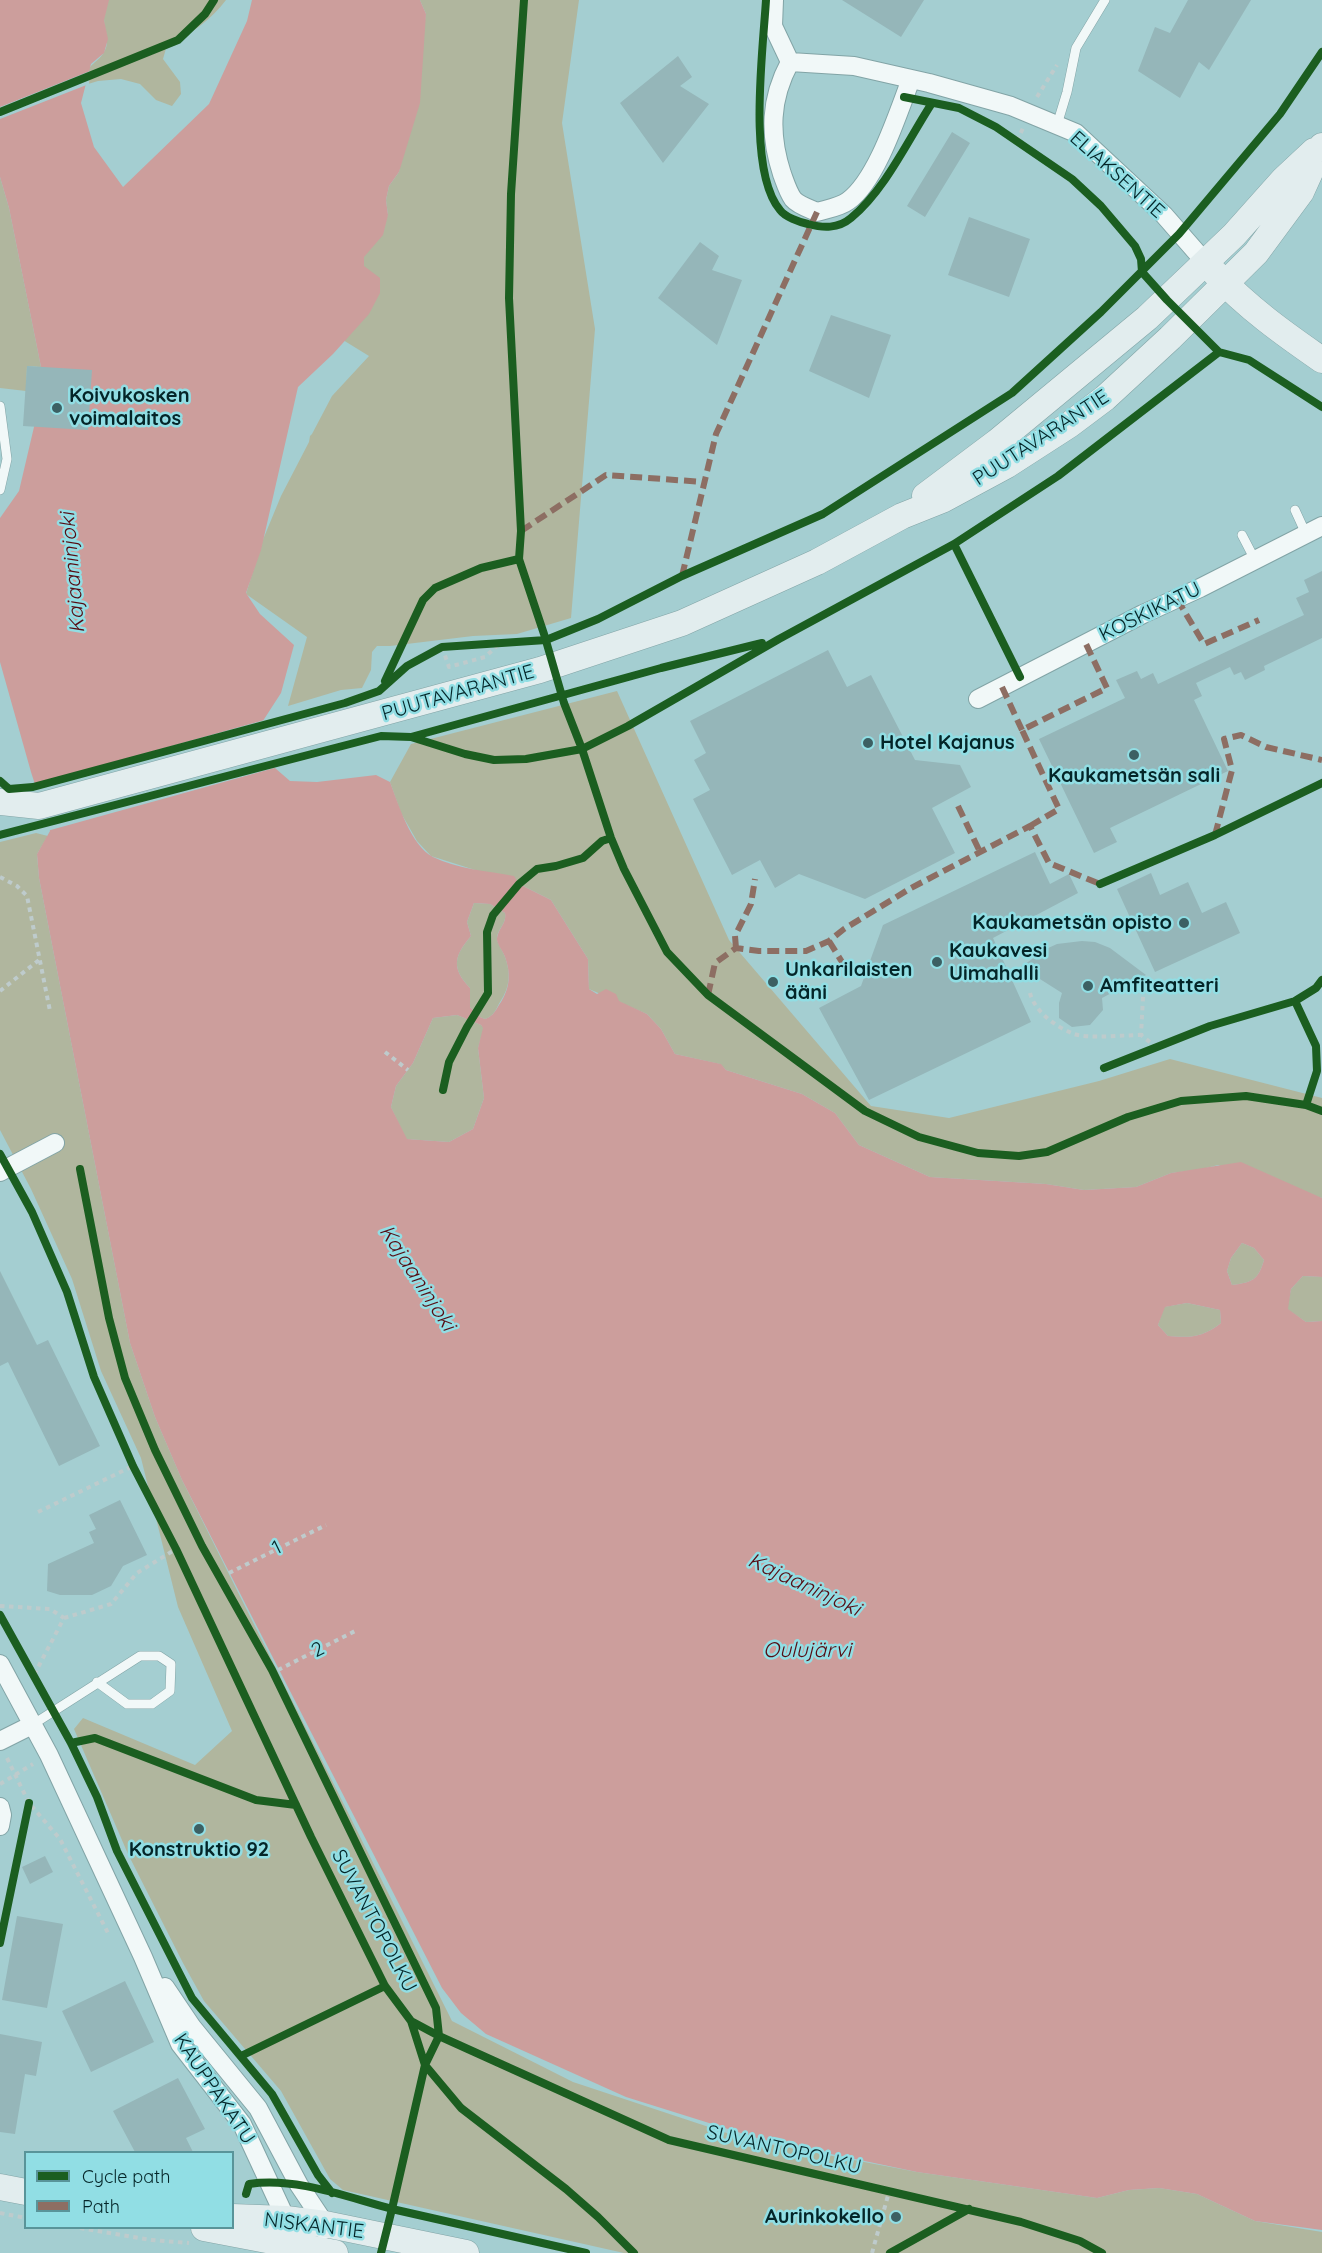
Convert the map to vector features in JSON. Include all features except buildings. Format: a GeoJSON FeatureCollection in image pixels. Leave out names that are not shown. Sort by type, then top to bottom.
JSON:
{"type":"FeatureCollection","features":[{"type":"Feature","properties":{"kind":"main road","name":"PUUTAVARANTIE"},"geometry":{"type":"LineString","coordinates":[[902,516],[934,488],[997,442],[1147,318],[1234,235],[1284,179],[1322,145]]}},
{"type":"Feature","properties":{"kind":"main road","name":"PUUTAVARANTIE"},"geometry":{"type":"LineString","coordinates":[[35,806],[540,670],[682,622],[817,562],[902,516],[942,500],[1007,465],[1105,398],[1256,254],[1301,192],[1322,145]]}},
{"type":"Feature","properties":{"kind":"main road"},"geometry":{"type":"LineString","coordinates":[[1205,262],[1265,321],[1322,360]]}},
{"type":"Feature","properties":{"kind":"main road"},"geometry":{"type":"LineString","coordinates":[[0,802],[35,806]]}},
{"type":"Feature","properties":{"kind":"main road"},"geometry":{"type":"LineString","coordinates":[[0,822],[35,806]]}},
{"type":"Feature","properties":{"kind":"main road"},"geometry":{"type":"LineString","coordinates":[[0,2187],[24,2192]]}},
{"type":"Feature","properties":{"kind":"main road","name":"NISKANTIE"},"geometry":{"type":"LineString","coordinates":[[234,2217],[286,2219],[325,2224],[466,2253]]}},
{"type":"Feature","properties":{"kind":"main road","name":"NISKANTIE"},"geometry":{"type":"LineString","coordinates":[[201,2235],[326,2252]]}},
{"type":"Feature","properties":{"kind":"street"},"geometry":{"type":"LineString","coordinates":[[774,0],[773,26],[790,62],[782,76],[772,115],[774,149],[785,183],[794,200],[818,212],[846,203],[862,188],[890,131],[910,79]]}},
{"type":"Feature","properties":{"kind":"street","name":"ELIAKSENTIE"},"geometry":{"type":"LineString","coordinates":[[790,62],[854,66],[910,79],[1011,106],[1076,133],[1164,215],[1205,262]]}},
{"type":"Feature","properties":{"kind":"street","name":"KOSKIKATU"},"geometry":{"type":"LineString","coordinates":[[978,699],[1314,530]]}},
{"type":"Feature","properties":{"kind":"street"},"geometry":{"type":"LineString","coordinates":[[0,1172],[55,1143]]}},
{"type":"Feature","properties":{"kind":"street","name":"KAUPPAKATU"},"geometry":{"type":"LineString","coordinates":[[0,1664],[49,1755],[143,1956],[180,2044],[242,2124],[286,2219],[326,2252]]}},
{"type":"Feature","properties":{"kind":"street"},"geometry":{"type":"LineString","coordinates":[[3,1748],[32,1725]]}},
{"type":"Feature","properties":{"kind":"street"},"geometry":{"type":"LineString","coordinates":[[0,1808],[2,1815],[0,1826]]}},
{"type":"Feature","properties":{"kind":"street","name":"KAUPPAKATU"},"geometry":{"type":"LineString","coordinates":[[143,1956],[192,2027],[258,2108],[299,2185],[325,2224]]}},
{"type":"Feature","properties":{"kind":"street"},"geometry":{"type":"LineString","coordinates":[[325,2224],[326,2252]]}},
{"type":"Feature","properties":{"kind":"lane"},"geometry":{"type":"LineString","coordinates":[[1057,125],[1067,92],[1076,48],[1106,0]]}},
{"type":"Feature","properties":{"kind":"lane"},"geometry":{"type":"LineString","coordinates":[[0,406],[7,459],[0,490]]}},
{"type":"Feature","properties":{"kind":"lane"},"geometry":{"type":"LineString","coordinates":[[1295,510],[1314,530]]}},
{"type":"Feature","properties":{"kind":"lane"},"geometry":{"type":"LineString","coordinates":[[1242,535],[1255,560]]}},
{"type":"Feature","properties":{"kind":"lane"},"geometry":{"type":"LineString","coordinates":[[32,1725],[97,1682],[140,1656],[159,1656],[171,1664],[170,1691],[152,1704],[128,1704],[97,1682]]}},
{"type":"Feature","properties":{"kind":"path"},"geometry":{"type":"LineString","coordinates":[[1010,136],[1026,148]]}},
{"type":"Feature","properties":{"kind":"path"},"geometry":{"type":"LineString","coordinates":[[454,646],[437,648],[449,667],[485,657],[499,644]]}},
{"type":"Feature","properties":{"kind":"path"},"geometry":{"type":"LineString","coordinates":[[488,645],[509,644]]}},
{"type":"Feature","properties":{"kind":"path"},"geometry":{"type":"LineString","coordinates":[[0,877],[17,886],[27,896],[50,1011]]}},
{"type":"Feature","properties":{"kind":"path"},"geometry":{"type":"LineString","coordinates":[[0,991],[40,959]]}},
{"type":"Feature","properties":{"kind":"path"},"geometry":{"type":"LineString","coordinates":[[1141,1035],[1144,979]]}},
{"type":"Feature","properties":{"kind":"path"},"geometry":{"type":"LineString","coordinates":[[0,983],[7,985]]}},
{"type":"Feature","properties":{"kind":"path"},"geometry":{"type":"LineString","coordinates":[[1030,993],[1034,1005],[1044,1016],[1075,1034],[1141,1035],[1160,1046]]}},
{"type":"Feature","properties":{"kind":"path"},"geometry":{"type":"LineString","coordinates":[[1146,1051],[1160,1046]]}},
{"type":"Feature","properties":{"kind":"path"},"geometry":{"type":"LineString","coordinates":[[385,1052],[408,1070]]}},
{"type":"Feature","properties":{"kind":"path"},"geometry":{"type":"LineString","coordinates":[[129,1456],[138,1476]]}},
{"type":"Feature","properties":{"kind":"path"},"geometry":{"type":"LineString","coordinates":[[38,1512],[133,1466]]}},
{"type":"Feature","properties":{"kind":"path"},"geometry":{"type":"LineString","coordinates":[[170,1539],[181,1560]]}},
{"type":"Feature","properties":{"kind":"path"},"geometry":{"type":"LineString","coordinates":[[34,1676],[64,1618],[111,1604],[137,1573],[176,1549]]}},
{"type":"Feature","properties":{"kind":"path"},"geometry":{"type":"LineString","coordinates":[[0,1606],[50,1609],[64,1618]]}},
{"type":"Feature","properties":{"kind":"path"},"geometry":{"type":"LineString","coordinates":[[28,1665],[54,1710]]}},
{"type":"Feature","properties":{"kind":"path"},"geometry":{"type":"LineString","coordinates":[[275,1670],[277,1680]]}},
{"type":"Feature","properties":{"kind":"path"},"geometry":{"type":"LineString","coordinates":[[3,1748],[29,1803],[27,1815]]}},
{"type":"Feature","properties":{"kind":"path"},"geometry":{"type":"LineString","coordinates":[[872,2253],[889,2192]]}},
{"type":"Feature","properties":{"kind":"path"},"geometry":{"type":"LineString","coordinates":[[0,2213],[24,2218]]}},
{"type":"Feature","properties":{"kind":"path"},"geometry":{"type":"LineString","coordinates":[[86,2229],[151,2240],[201,2235]]}},
{"type":"Feature","properties":{"kind":"green space"},"geometry":{"type":"Polygon","coordinates":[[[108,0],[226,0],[200,26],[167,45],[163,59],[180,82],[181,94],[172,106],[156,100],[140,84],[121,79],[88,84],[89,68],[106,48],[104,14],[108,0]]]}},
{"type":"Feature","properties":{"kind":"green space"},"geometry":{"type":"Polygon","coordinates":[[[420,0],[579,0],[562,123],[595,329],[571,618],[517,634],[377,646],[372,652],[371,670],[362,688],[341,690],[288,706],[307,637],[246,594],[262,542],[310,436],[332,396],[369,356],[343,340],[364,266],[364,256],[388,215],[386,200],[389,186],[399,172],[426,14],[420,0]]]}},
{"type":"Feature","properties":{"kind":"green space"},"geometry":{"type":"Polygon","coordinates":[[[0,177],[9,208],[41,367],[27,366],[26,391],[0,388],[0,177]]]}},
{"type":"Feature","properties":{"kind":"green space"},"geometry":{"type":"Polygon","coordinates":[[[617,691],[729,940],[871,1106],[949,1118],[1099,1081],[1170,1059],[1322,1098],[1322,1198],[1218,1165],[1171,1173],[1136,1187],[1084,1190],[1046,1184],[930,1177],[859,1145],[835,1113],[802,1094],[726,1070],[720,1064],[675,1054],[661,1029],[647,1014],[589,989],[588,959],[551,900],[519,884],[431,856],[417,841],[401,813],[390,782],[411,744],[617,691]]]}},
{"type":"Feature","properties":{"kind":"green space"},"geometry":{"type":"Polygon","coordinates":[[[36,833],[48,836],[37,854],[39,878],[130,1343],[155,1417],[182,1480],[452,2021],[573,2082],[748,2140],[917,2172],[1097,2198],[1129,2190],[1159,2188],[1197,2194],[1255,2221],[1322,2232],[1322,2253],[624,2253],[343,2190],[330,2179],[281,2091],[204,2001],[128,1854],[74,1729],[83,1718],[195,1765],[232,1731],[178,1607],[141,1458],[101,1371],[72,1279],[31,1189],[0,1130],[0,842],[36,833]]]}},
{"type":"Feature","properties":{"kind":"green space"},"geometry":{"type":"Polygon","coordinates":[[[474,903],[490,904],[505,913],[505,920],[497,939],[507,963],[508,986],[494,1012],[485,1019],[470,1007],[470,988],[457,968],[458,956],[471,936],[467,922],[474,903]]]}},
{"type":"Feature","properties":{"kind":"green space"},"geometry":{"type":"Polygon","coordinates":[[[457,1015],[484,1028],[478,1048],[484,1098],[473,1129],[449,1142],[406,1139],[391,1107],[396,1086],[413,1063],[433,1018],[457,1015]]]}},
{"type":"Feature","properties":{"kind":"green space"},"geometry":{"type":"Polygon","coordinates":[[[1242,1243],[1254,1248],[1264,1260],[1254,1279],[1232,1285],[1227,1271],[1231,1258],[1242,1243]]]}},
{"type":"Feature","properties":{"kind":"green space"},"geometry":{"type":"Polygon","coordinates":[[[1303,1276],[1322,1277],[1322,1321],[1306,1322],[1287,1309],[1291,1289],[1303,1276]]]}},
{"type":"Feature","properties":{"kind":"green space"},"geometry":{"type":"Polygon","coordinates":[[[1187,1303],[1220,1310],[1221,1323],[1196,1336],[1168,1336],[1158,1325],[1164,1307],[1187,1303]]]}},
{"type":"Feature","properties":{"kind":"water","name":"Oulujärvi"},"geometry":{"type":"Polygon","coordinates":[[[0,0],[109,0],[104,20],[108,39],[104,53],[91,64],[81,103],[94,147],[123,187],[209,104],[247,21],[252,0],[420,0],[426,14],[420,103],[399,172],[389,186],[386,200],[388,215],[383,235],[364,257],[364,266],[380,278],[380,293],[369,314],[333,354],[298,387],[261,550],[246,593],[260,614],[294,645],[281,693],[259,727],[260,755],[290,781],[317,782],[376,775],[390,782],[412,834],[418,844],[433,857],[473,869],[514,876],[519,884],[551,900],[588,959],[589,989],[597,994],[606,989],[616,994],[619,1001],[647,1014],[661,1029],[675,1054],[721,1064],[726,1070],[802,1094],[835,1113],[859,1145],[930,1177],[1046,1184],[1084,1190],[1136,1187],[1171,1173],[1241,1162],[1322,1198],[1322,1277],[1303,1276],[1291,1289],[1288,1309],[1306,1322],[1322,1321],[1322,2230],[1255,2221],[1197,2194],[1159,2188],[1129,2190],[1097,2198],[917,2172],[760,2139],[626,2097],[486,2034],[461,2013],[442,1988],[182,1480],[155,1417],[130,1343],[39,878],[37,854],[50,831],[0,662],[0,518],[19,491],[34,427],[41,367],[9,208],[0,177],[0,0]],[[474,903],[467,922],[471,936],[458,956],[457,968],[470,988],[470,1007],[485,1019],[496,1010],[508,986],[507,963],[497,940],[505,920],[505,913],[490,904],[474,903]],[[457,1015],[433,1018],[413,1063],[396,1086],[391,1107],[407,1139],[449,1142],[473,1129],[484,1098],[478,1048],[483,1028],[457,1015]],[[1242,1243],[1231,1258],[1227,1271],[1232,1285],[1254,1279],[1264,1260],[1254,1248],[1242,1243]],[[1187,1303],[1165,1307],[1158,1325],[1168,1336],[1196,1336],[1221,1323],[1220,1310],[1187,1303]]]}},
{"type":"Feature","properties":{"kind":"pier"},"geometry":{"type":"Polygon","coordinates":[[[90,71],[89,84],[0,119],[0,107],[90,71]]]}},
{"type":"Feature","properties":{"kind":"pier"},"geometry":{"type":"Polygon","coordinates":[[[268,719],[262,728],[263,754],[278,767],[47,831],[32,785],[268,719]]]}},
{"type":"Feature","properties":{"kind":"marked path"},"geometry":{"type":"LineString","coordinates":[[682,576],[716,434],[817,212]]}},
{"type":"Feature","properties":{"kind":"marked path"},"geometry":{"type":"LineString","coordinates":[[521,531],[606,475],[704,482]]}},
{"type":"Feature","properties":{"kind":"marked path"},"geometry":{"type":"LineString","coordinates":[[1177,599],[1204,644],[1259,620]]}},
{"type":"Feature","properties":{"kind":"marked path"},"geometry":{"type":"LineString","coordinates":[[1030,826],[1059,809],[1022,730],[1107,688],[1086,644]]}},
{"type":"Feature","properties":{"kind":"marked path"},"geometry":{"type":"LineString","coordinates":[[1002,687],[1022,730]]}},
{"type":"Feature","properties":{"kind":"marked path"},"geometry":{"type":"LineString","coordinates":[[1215,835],[1232,770],[1224,739],[1241,735],[1266,747],[1322,760]]}},
{"type":"Feature","properties":{"kind":"marked path"},"geometry":{"type":"LineString","coordinates":[[958,806],[980,852]]}},
{"type":"Feature","properties":{"kind":"marked path"},"geometry":{"type":"LineString","coordinates":[[708,995],[715,963],[736,948],[759,951],[806,951],[829,941],[844,929],[911,888],[1030,826],[1049,863],[1100,884]]}},
{"type":"Feature","properties":{"kind":"marked path"},"geometry":{"type":"LineString","coordinates":[[736,948],[735,936],[751,904],[755,879]]}},
{"type":"Feature","properties":{"kind":"marked path"},"geometry":{"type":"LineString","coordinates":[[829,941],[847,970]]}},
{"type":"Feature","properties":{"kind":"cycle path"},"geometry":{"type":"LineString","coordinates":[[0,112],[178,40],[205,14],[214,0]]}},
{"type":"Feature","properties":{"kind":"cycle path"},"geometry":{"type":"LineString","coordinates":[[524,0],[511,194],[509,298],[521,531],[519,559],[564,703],[582,749],[628,726],[779,639],[954,544],[1058,476],[1219,352],[1249,360],[1322,407]]}},
{"type":"Feature","properties":{"kind":"cycle path"},"geometry":{"type":"LineString","coordinates":[[766,0],[760,78],[760,140],[763,168],[770,192],[785,215],[801,222],[825,227],[846,222],[875,193],[932,103]]}},
{"type":"Feature","properties":{"kind":"cycle path"},"geometry":{"type":"LineString","coordinates":[[0,781],[9,789],[33,787],[345,703],[379,691],[407,666],[442,647],[546,640],[598,619],[682,576],[823,514],[1012,393],[1101,312],[1179,234],[1280,114],[1322,52]]}},
{"type":"Feature","properties":{"kind":"cycle path"},"geometry":{"type":"LineString","coordinates":[[904,97],[959,108],[996,127],[1072,179],[1101,206],[1135,246],[1141,259],[1142,272],[1219,352]]}},
{"type":"Feature","properties":{"kind":"cycle path"},"geometry":{"type":"LineString","coordinates":[[954,544],[1020,677]]}},
{"type":"Feature","properties":{"kind":"cycle path"},"geometry":{"type":"LineString","coordinates":[[385,681],[423,600],[435,588],[481,568],[519,559]]}},
{"type":"Feature","properties":{"kind":"cycle path"},"geometry":{"type":"LineString","coordinates":[[411,737],[661,668],[762,643]]}},
{"type":"Feature","properties":{"kind":"cycle path"},"geometry":{"type":"LineString","coordinates":[[0,835],[381,736],[411,737],[465,754],[494,760],[526,759],[582,749],[611,838],[624,869],[667,952],[708,995],[865,1111],[919,1137],[978,1153],[1019,1156],[1047,1152],[1128,1117],[1181,1101],[1246,1096],[1306,1105],[1322,1111]]}},
{"type":"Feature","properties":{"kind":"cycle path"},"geometry":{"type":"LineString","coordinates":[[1100,884],[1215,835],[1322,783]]}},
{"type":"Feature","properties":{"kind":"cycle path"},"geometry":{"type":"LineString","coordinates":[[443,1090],[449,1062],[488,993],[487,932],[493,915],[519,884],[537,869],[583,858],[602,841],[611,838]]}},
{"type":"Feature","properties":{"kind":"cycle path"},"geometry":{"type":"LineString","coordinates":[[1104,1068],[1210,1026],[1295,1001],[1316,988],[1322,980]]}},
{"type":"Feature","properties":{"kind":"cycle path"},"geometry":{"type":"LineString","coordinates":[[1295,1001],[1316,1046],[1317,1071],[1306,1105]]}},
{"type":"Feature","properties":{"kind":"cycle path","name":"SUVANTOPOLKU"},"geometry":{"type":"LineString","coordinates":[[0,1154],[32,1212],[67,1292],[94,1377],[133,1466],[176,1549],[311,1837],[385,1986],[411,2021],[439,2036],[669,2140],[1021,2222],[1080,2241],[1102,2253]]}},
{"type":"Feature","properties":{"kind":"cycle path","name":"SUVANTOPOLKU"},"geometry":{"type":"LineString","coordinates":[[80,1169],[109,1318],[125,1378],[155,1450],[202,1546],[272,1670],[436,2008],[439,2036],[425,2065],[461,2108],[566,2189],[634,2253]]}},
{"type":"Feature","properties":{"kind":"cycle path"},"geometry":{"type":"LineString","coordinates":[[0,1615],[71,1743],[97,1797],[117,1851],[192,1998],[272,2094],[318,2175],[332,2193]]}},
{"type":"Feature","properties":{"kind":"cycle path"},"geometry":{"type":"LineString","coordinates":[[71,1743],[95,1738],[256,1800],[296,1805]]}},
{"type":"Feature","properties":{"kind":"cycle path"},"geometry":{"type":"LineString","coordinates":[[0,1943],[29,1803]]}},
{"type":"Feature","properties":{"kind":"cycle path","name":"SUVANTOPOLKU"},"geometry":{"type":"LineString","coordinates":[[241,2056],[385,1986]]}},
{"type":"Feature","properties":{"kind":"cycle path"},"geometry":{"type":"LineString","coordinates":[[411,2021],[425,2065],[392,2209],[586,2253]]}},
{"type":"Feature","properties":{"kind":"cycle path"},"geometry":{"type":"LineString","coordinates":[[246,2194],[249,2184],[285,2183],[321,2189],[392,2209],[381,2253]]}},
{"type":"Feature","properties":{"kind":"cycle path"},"geometry":{"type":"LineString","coordinates":[[890,2253],[969,2209]]}},
{"type":"Feature","properties":{"kind":"place","name":"Koivukosken voimalaitos"},"geometry":{"type":"Point","coordinates":[57,408]}},
{"type":"Feature","properties":{"kind":"place","name":"Hotel Kajanus"},"geometry":{"type":"Point","coordinates":[868,743]}},
{"type":"Feature","properties":{"kind":"place","name":"Kaukametsän sali"},"geometry":{"type":"Point","coordinates":[1134,755]}},
{"type":"Feature","properties":{"kind":"place","name":"Kaukametsän opisto"},"geometry":{"type":"Point","coordinates":[1184,923]}},
{"type":"Feature","properties":{"kind":"place","name":"Kaukavesi Uimahalli"},"geometry":{"type":"Point","coordinates":[937,962]}},
{"type":"Feature","properties":{"kind":"place","name":"Unkarilaisten ääni"},"geometry":{"type":"Point","coordinates":[773,982]}},
{"type":"Feature","properties":{"kind":"place","name":"Amfiteatteri"},"geometry":{"type":"Point","coordinates":[1088,986]}},
{"type":"Feature","properties":{"kind":"place","name":"Konstruktio 92"},"geometry":{"type":"Point","coordinates":[199,1829]}},
{"type":"Feature","properties":{"kind":"place","name":"Aurinkokello"},"geometry":{"type":"Point","coordinates":[896,2217]}},
{"type":"Feature","properties":{"kind":"water label","name":"Kajaaninjoki"},"geometry":{"type":"Point","coordinates":[73,573]}},
{"type":"Feature","properties":{"kind":"water label","name":"Kajaaninjoki"},"geometry":{"type":"Point","coordinates":[417,1278]}},
{"type":"Feature","properties":{"kind":"water label","name":"Kajaaninjoki"},"geometry":{"type":"Point","coordinates":[804,1585]}}]}
